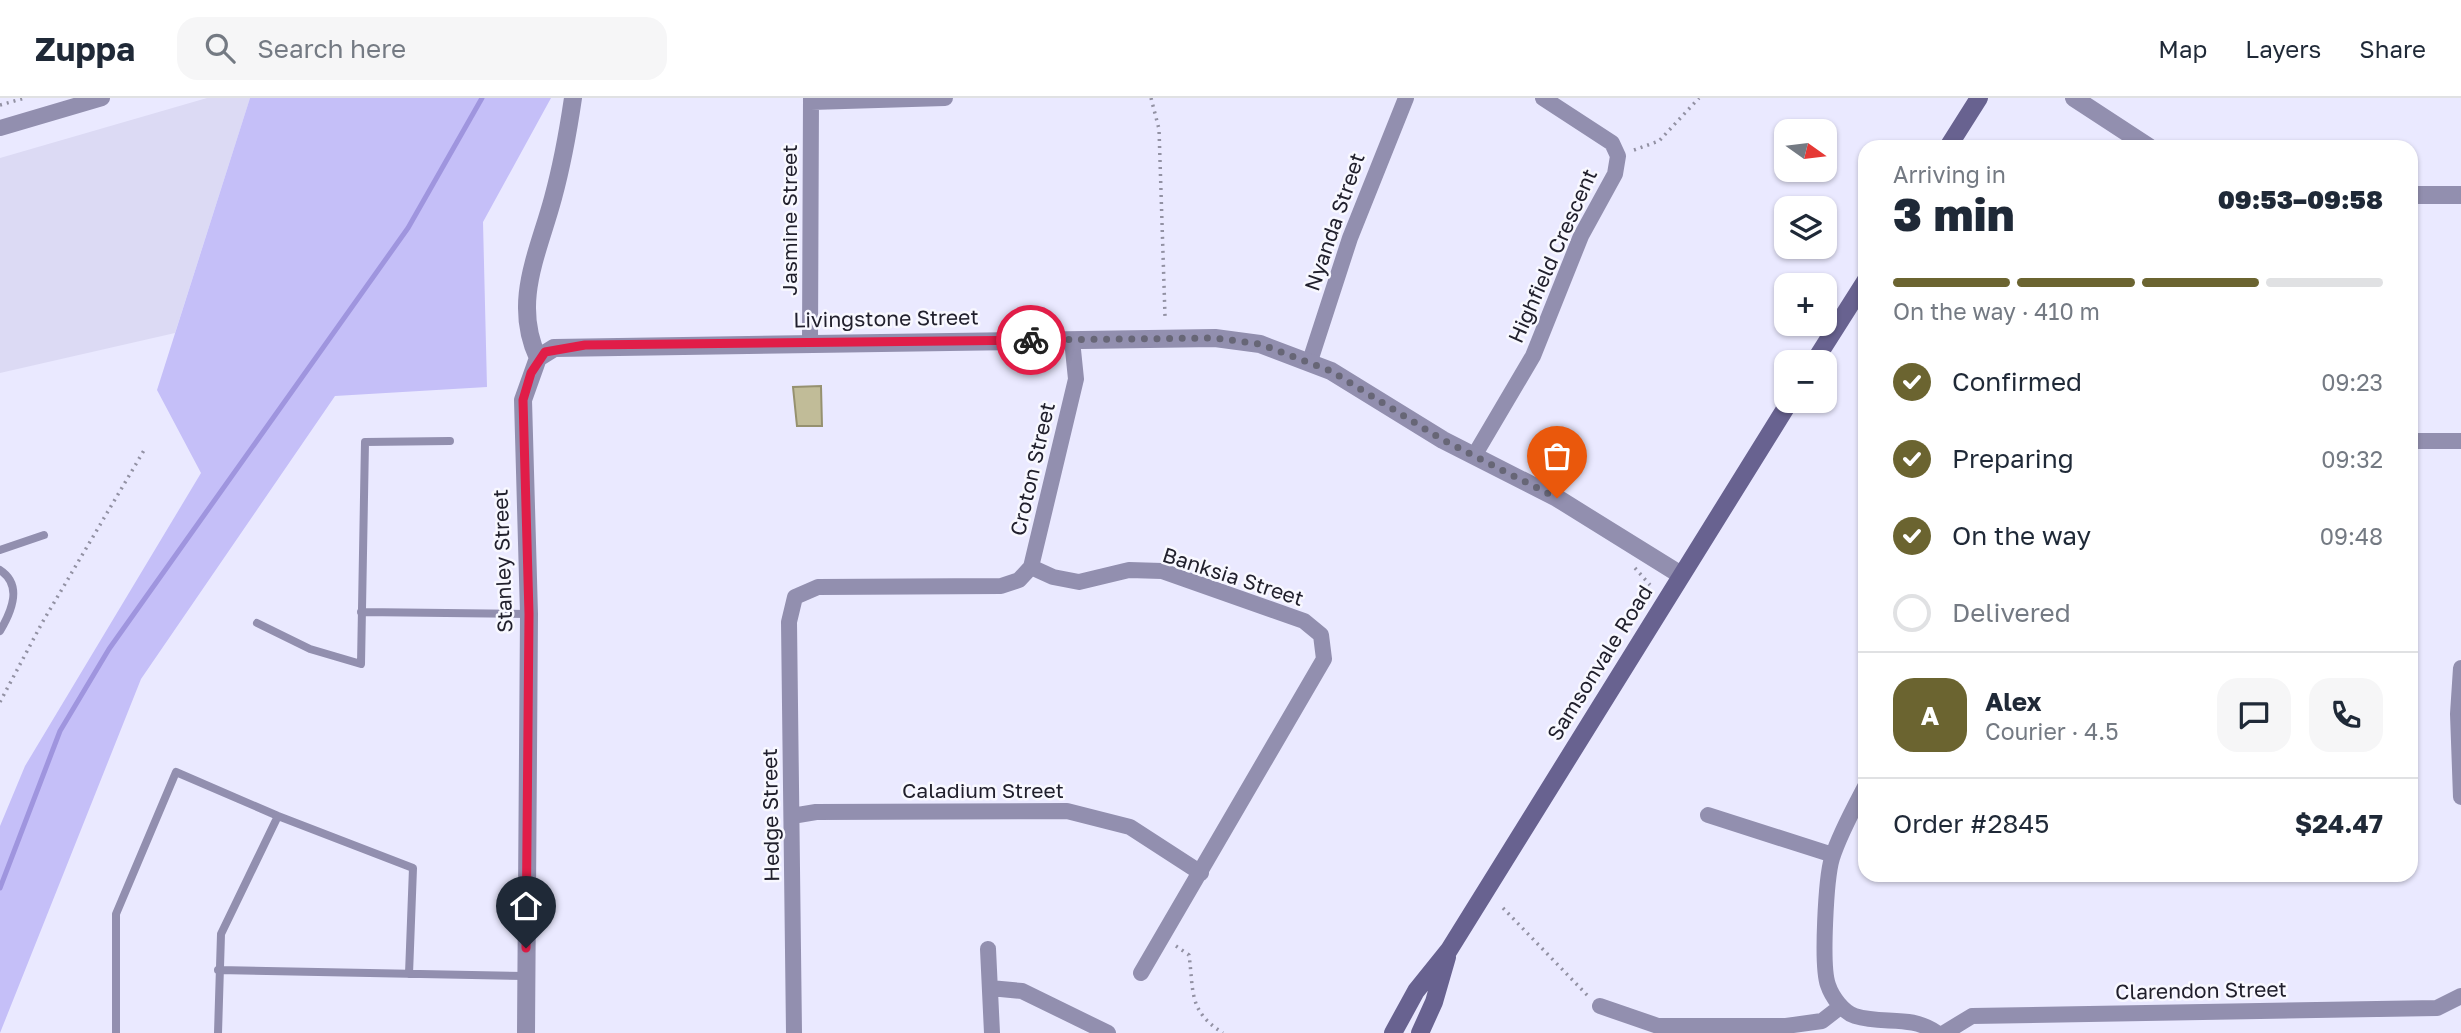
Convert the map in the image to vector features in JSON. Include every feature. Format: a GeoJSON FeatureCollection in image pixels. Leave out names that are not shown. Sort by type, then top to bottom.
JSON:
{"type":"FeatureCollection","features":[{"type":"Feature","properties":{"kind":"main road"},"geometry":{"type":"LineString","coordinates":[[1952,140],[1979,98]]}},
{"type":"Feature","properties":{"kind":"main road"},"geometry":{"type":"LineString","coordinates":[[1822,350],[1858,293]]}},
{"type":"Feature","properties":{"kind":"main road","name":"Samsonvale Road"},"geometry":{"type":"LineString","coordinates":[[1393,1033],[1416,991],[1449,950],[1782,413]]}},
{"type":"Feature","properties":{"kind":"main road","name":"Samsonvale Road"},"geometry":{"type":"LineString","coordinates":[[1420,1033],[1434,1002],[1449,950]]}},
{"type":"Feature","properties":{"kind":"street"},"geometry":{"type":"LineString","coordinates":[[0,128],[102,98]]}},
{"type":"Feature","properties":{"kind":"street"},"geometry":{"type":"LineString","coordinates":[[538,358],[527,331],[527,297],[566,146],[573,98]]}},
{"type":"Feature","properties":{"kind":"street"},"geometry":{"type":"LineString","coordinates":[[811,100],[945,98]]}},
{"type":"Feature","properties":{"kind":"street","name":"Nyanda Street"},"geometry":{"type":"LineString","coordinates":[[1310,362],[1350,238],[1406,98]]}},
{"type":"Feature","properties":{"kind":"street","name":"Highfield Crescent"},"geometry":{"type":"LineString","coordinates":[[1474,456],[1533,356],[1581,236],[1615,174],[1618,156],[1612,144],[1543,98]]}},
{"type":"Feature","properties":{"kind":"street"},"geometry":{"type":"LineString","coordinates":[[2074,98],[2137,140]]}},
{"type":"Feature","properties":{"kind":"street","name":"Jasmine Street"},"geometry":{"type":"LineString","coordinates":[[810,342],[811,100]]}},
{"type":"Feature","properties":{"kind":"street"},"geometry":{"type":"LineString","coordinates":[[2418,195],[2461,195]]}},
{"type":"Feature","properties":{"kind":"street","name":"Livingstone Street"},"geometry":{"type":"LineString","coordinates":[[538,358],[554,348],[576,346],[1215,338],[1260,344],[1310,362],[1474,456],[1557,498],[1681,575]]}},
{"type":"Feature","properties":{"kind":"street","name":"Croton Street"},"geometry":{"type":"LineString","coordinates":[[1031,567],[1076,379],[1072,340]]}},
{"type":"Feature","properties":{"kind":"street","name":"Stanley Street"},"geometry":{"type":"LineString","coordinates":[[526,1033],[529,614],[523,400],[538,358]]}},
{"type":"Feature","properties":{"kind":"street"},"geometry":{"type":"LineString","coordinates":[[2418,442],[2461,441]]}},
{"type":"Feature","properties":{"kind":"street","name":"Hedge Street"},"geometry":{"type":"LineString","coordinates":[[794,1033],[789,622],[795,597],[818,587],[1001,586],[1019,580],[1031,567]]}},
{"type":"Feature","properties":{"kind":"street","name":"Banksia Street"},"geometry":{"type":"LineString","coordinates":[[1031,567],[1052,577],[1079,582],[1129,570],[1162,571],[1304,621],[1321,635],[1324,659],[1141,973]]}},
{"type":"Feature","properties":{"kind":"street"},"geometry":{"type":"LineString","coordinates":[[2461,668],[2458,714],[2461,797]]}},
{"type":"Feature","properties":{"kind":"street"},"geometry":{"type":"LineString","coordinates":[[1858,802],[1833,855],[1826,898],[1827,984],[1840,1007],[1854,1016],[1911,1020],[1925,1024],[1937,1033]]}},
{"type":"Feature","properties":{"kind":"street","name":"Caladium Street"},"geometry":{"type":"LineString","coordinates":[[792,816],[816,812],[1067,811],[1130,827],[1201,873]]}},
{"type":"Feature","properties":{"kind":"street"},"geometry":{"type":"LineString","coordinates":[[1708,815],[1833,855]]}},
{"type":"Feature","properties":{"kind":"street"},"geometry":{"type":"LineString","coordinates":[[988,949],[992,1033]]}},
{"type":"Feature","properties":{"kind":"street"},"geometry":{"type":"LineString","coordinates":[[990,988],[1022,991],[1108,1033]]}},
{"type":"Feature","properties":{"kind":"street","name":"Clarendon Street"},"geometry":{"type":"LineString","coordinates":[[1944,1033],[1972,1016],[2437,1008],[2461,996]]}},
{"type":"Feature","properties":{"kind":"street"},"geometry":{"type":"LineString","coordinates":[[1600,1006],[1658,1026],[1786,1026],[1822,1021],[1840,1007]]}},
{"type":"Feature","properties":{"kind":"lane"},"geometry":{"type":"LineString","coordinates":[[257,623],[310,649],[361,664],[365,442],[450,441]]}},
{"type":"Feature","properties":{"kind":"lane"},"geometry":{"type":"LineString","coordinates":[[0,550],[44,535]]}},
{"type":"Feature","properties":{"kind":"lane"},"geometry":{"type":"LineString","coordinates":[[0,570],[9,575],[15,594],[9,615],[0,631]]}},
{"type":"Feature","properties":{"kind":"lane"},"geometry":{"type":"LineString","coordinates":[[360,612],[529,614]]}},
{"type":"Feature","properties":{"kind":"lane"},"geometry":{"type":"LineString","coordinates":[[116,1033],[116,914],[176,772],[278,816],[413,868],[409,974]]}},
{"type":"Feature","properties":{"kind":"lane"},"geometry":{"type":"LineString","coordinates":[[218,1033],[221,934],[278,816]]}},
{"type":"Feature","properties":{"kind":"lane"},"geometry":{"type":"LineString","coordinates":[[218,970],[526,976]]}},
{"type":"Feature","properties":{"kind":"path"},"geometry":{"type":"LineString","coordinates":[[0,105],[25,98]]}},
{"type":"Feature","properties":{"kind":"path"},"geometry":{"type":"LineString","coordinates":[[1152,98],[1159,129],[1165,316]]}},
{"type":"Feature","properties":{"kind":"path"},"geometry":{"type":"LineString","coordinates":[[1618,156],[1659,141],[1699,98]]}},
{"type":"Feature","properties":{"kind":"path"},"geometry":{"type":"LineString","coordinates":[[0,702],[42,623],[146,447]]}},
{"type":"Feature","properties":{"kind":"path"},"geometry":{"type":"LineString","coordinates":[[1503,908],[1568,979],[1600,1006]]}},
{"type":"Feature","properties":{"kind":"path"},"geometry":{"type":"LineString","coordinates":[[1162,937],[1189,955],[1194,1005],[1205,1022],[1223,1033]]}},
{"type":"Feature","properties":{"kind":"shaded area"},"geometry":{"type":"Polygon","coordinates":[[[207,98],[250,98],[175,333],[0,373],[0,158],[207,98]]]}},
{"type":"Feature","properties":{"kind":"shaded area"},"geometry":{"type":"Polygon","coordinates":[[[250,98],[551,98],[483,222],[487,387],[335,396],[141,679],[0,1033],[0,826],[25,766],[201,473],[157,390],[250,98]]]}},
{"type":"Feature","properties":{"kind":"building"},"geometry":{"type":"Polygon","coordinates":[[[821,386],[822,426],[797,426],[793,387],[821,386]]]}},
{"type":"Feature","properties":{"kind":"waterway"},"geometry":{"type":"LineString","coordinates":[[0,888],[60,731],[109,649],[408,228],[482,98]]}},
{"type":"Feature","properties":{"kind":"way so far"},"geometry":{"type":"LineString","coordinates":[[1031,340],[1215,338],[1260,344],[1331,371],[1443,440],[1557,498]]}},
{"type":"Feature","properties":{"kind":"route"},"geometry":{"type":"LineString","coordinates":[[526,948],[529,614],[523,400],[526,384],[538,358],[554,348],[585,345],[1031,340]]}}]}
